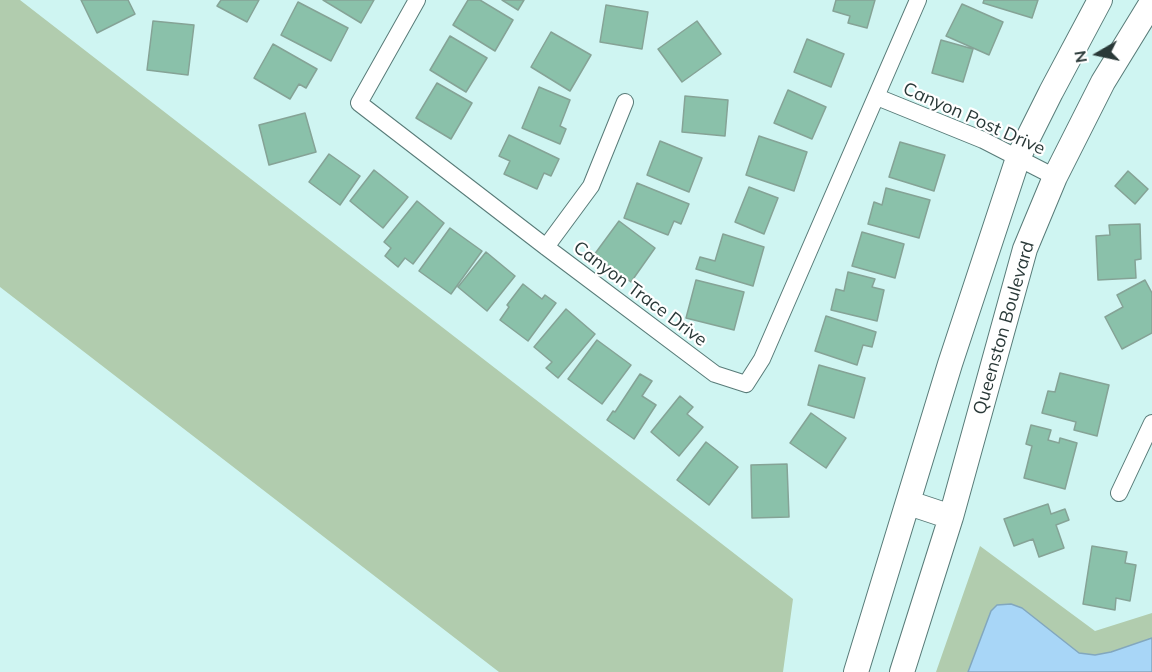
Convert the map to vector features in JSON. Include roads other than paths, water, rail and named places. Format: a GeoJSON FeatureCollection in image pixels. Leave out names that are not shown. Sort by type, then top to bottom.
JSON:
{"type":"FeatureCollection","features":[{"type":"Feature","properties":{"kind":"main road","name":"Queenston Boulevard"},"geometry":{"type":"LineString","coordinates":[[856,672],[950,364],[1018,158],[1100,0]]}},
{"type":"Feature","properties":{"kind":"main road","name":"Queenston Boulevard"},"geometry":{"type":"LineString","coordinates":[[902,672],[951,517],[1025,249],[1055,177],[1103,82],[1152,2]]}},
{"type":"Feature","properties":{"kind":"main road"},"geometry":{"type":"LineString","coordinates":[[909,503],[951,517]]}},
{"type":"Feature","properties":{"kind":"street","name":"Canyon Trace Drive"},"geometry":{"type":"LineString","coordinates":[[417,0],[359,103],[714,374],[746,384],[762,359],[877,97]]}},
{"type":"Feature","properties":{"kind":"street"},"geometry":{"type":"LineString","coordinates":[[877,97],[918,0]]}},
{"type":"Feature","properties":{"kind":"street","name":"Canyon Post Drive"},"geometry":{"type":"LineString","coordinates":[[877,97],[983,140],[1055,177]]}},
{"type":"Feature","properties":{"kind":"street"},"geometry":{"type":"LineString","coordinates":[[546,247],[591,186],[625,102]]}},
{"type":"Feature","properties":{"kind":"street"},"geometry":{"type":"LineString","coordinates":[[1119,494],[1152,423]]}},
{"type":"Feature","properties":{"kind":"water"},"geometry":{"type":"Polygon","coordinates":[[[1011,604],[1022,608],[1079,653],[1095,655],[1111,652],[1152,638],[1152,672],[968,672],[991,611],[997,605],[1011,604]]]}}]}
